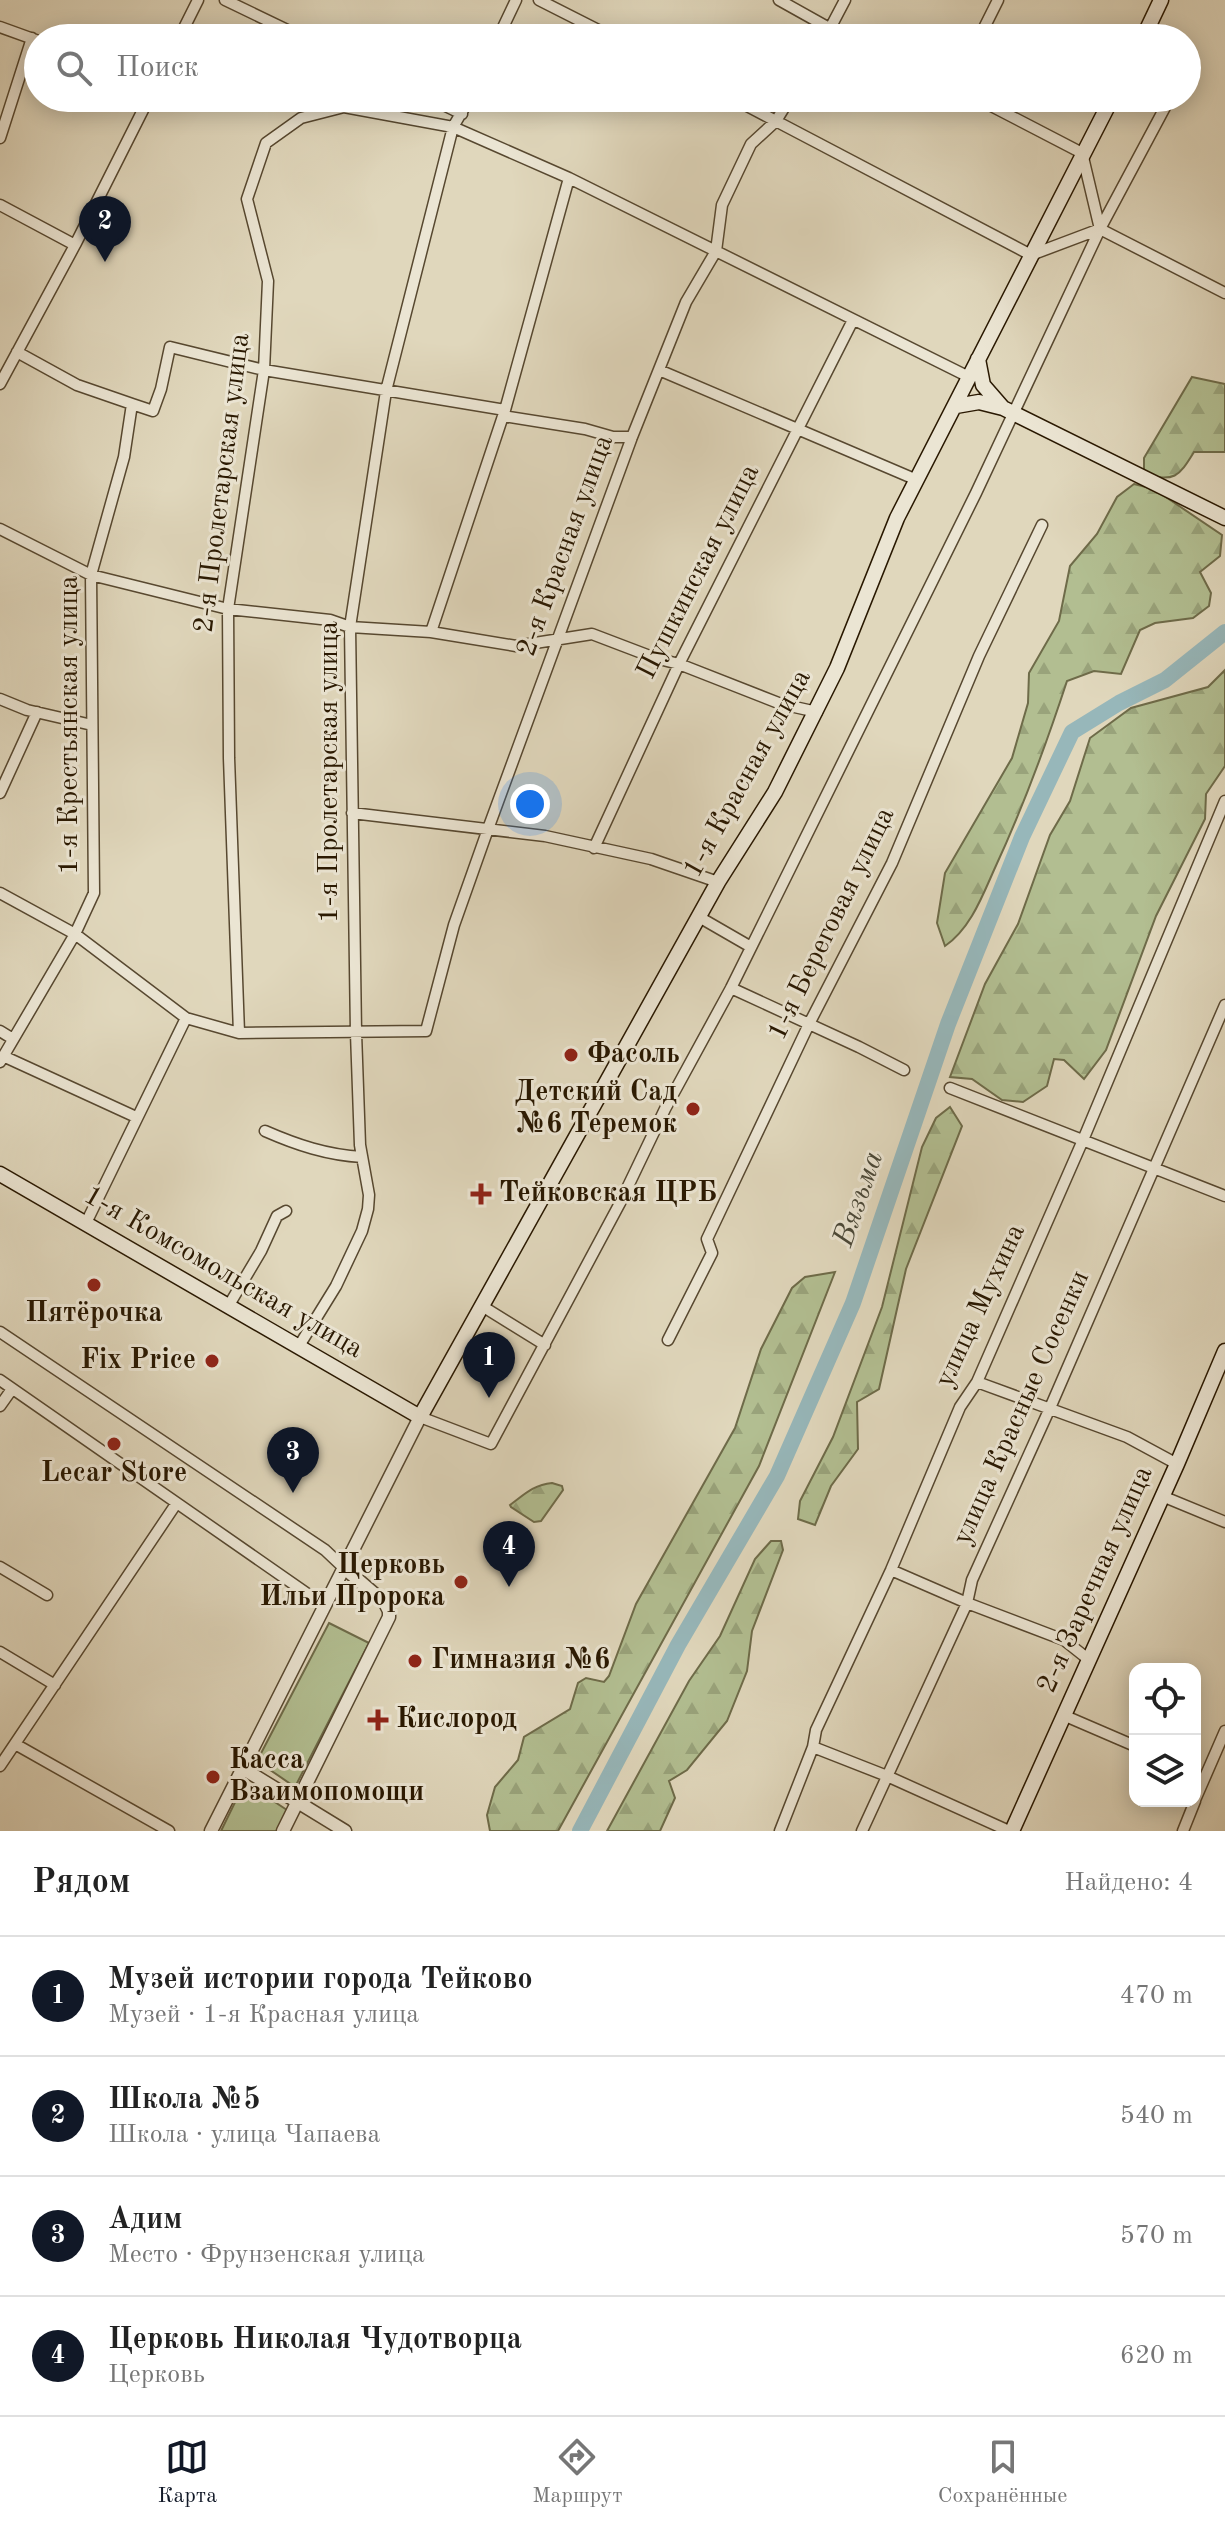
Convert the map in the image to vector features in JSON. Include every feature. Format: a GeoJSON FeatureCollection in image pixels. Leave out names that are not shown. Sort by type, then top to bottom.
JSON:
{"type":"FeatureCollection","features":[{"type":"Feature","properties":{"kind":"main road"},"geometry":{"type":"LineString","coordinates":[[1151,24],[1161,0]]}},
{"type":"Feature","properties":{"kind":"main road","name":"1-я Красная улица"},"geometry":{"type":"LineString","coordinates":[[420,1417],[718,882],[775,792],[817,712],[897,518],[1104,112]]}},
{"type":"Feature","properties":{"kind":"main road"},"geometry":{"type":"LineString","coordinates":[[978,359],[983,385],[1008,410]]}},
{"type":"Feature","properties":{"kind":"main road"},"geometry":{"type":"LineString","coordinates":[[956,406],[979,402],[1008,410],[1225,518]]}},
{"type":"Feature","properties":{"kind":"main road","name":"1-я Комсомольская улица"},"geometry":{"type":"LineString","coordinates":[[0,1174],[420,1417]]}},
{"type":"Feature","properties":{"kind":"main road","name":"2-я Заречная улица"},"geometry":{"type":"LineString","coordinates":[[1010,1831],[1225,1351]]}},
{"type":"Feature","properties":{"kind":"street"},"geometry":{"type":"LineString","coordinates":[[186,24],[198,0]]}},
{"type":"Feature","properties":{"kind":"street"},"geometry":{"type":"LineString","coordinates":[[225,0],[275,24]]}},
{"type":"Feature","properties":{"kind":"street"},"geometry":{"type":"LineString","coordinates":[[505,24],[516,0]]}},
{"type":"Feature","properties":{"kind":"street"},"geometry":{"type":"LineString","coordinates":[[539,0],[586,24]]}},
{"type":"Feature","properties":{"kind":"street"},"geometry":{"type":"LineString","coordinates":[[779,0],[814,24]]}},
{"type":"Feature","properties":{"kind":"street"},"geometry":{"type":"LineString","coordinates":[[833,24],[845,0]]}},
{"type":"Feature","properties":{"kind":"street"},"geometry":{"type":"LineString","coordinates":[[986,24],[998,0]]}},
{"type":"Feature","properties":{"kind":"street"},"geometry":{"type":"LineString","coordinates":[[0,27],[24,35]]}},
{"type":"Feature","properties":{"kind":"street"},"geometry":{"type":"LineString","coordinates":[[0,138],[24,70]]}},
{"type":"Feature","properties":{"kind":"street"},"geometry":{"type":"LineString","coordinates":[[0,384],[142,112]]}},
{"type":"Feature","properties":{"kind":"street","name":"2-я Пролетарская улица"},"geometry":{"type":"LineString","coordinates":[[239,1033],[229,758],[228,609],[264,370],[268,281],[247,199],[266,143],[301,118],[324,112]]}},
{"type":"Feature","properties":{"kind":"street","name":"2-я Пролетарская улица"},"geometry":{"type":"LineString","coordinates":[[371,112],[453,127],[569,178],[969,377]]}},
{"type":"Feature","properties":{"kind":"street"},"geometry":{"type":"LineString","coordinates":[[458,112],[462,114]]}},
{"type":"Feature","properties":{"kind":"street"},"geometry":{"type":"LineString","coordinates":[[759,112],[1031,255],[1100,229],[1225,293]]}},
{"type":"Feature","properties":{"kind":"street","name":"2-я Красная улица"},"geometry":{"type":"LineString","coordinates":[[356,1033],[426,1031],[454,925],[632,437],[686,302],[716,251],[722,205],[751,144],[781,112]]}},
{"type":"Feature","properties":{"kind":"street"},"geometry":{"type":"LineString","coordinates":[[1003,112],[1082,153],[1100,229]]}},
{"type":"Feature","properties":{"kind":"street"},"geometry":{"type":"LineString","coordinates":[[211,1831],[420,1417],[491,1444],[731,988],[976,493],[1008,410],[1163,112]]}},
{"type":"Feature","properties":{"kind":"street","name":"1-я Пролетарская улица"},"geometry":{"type":"LineString","coordinates":[[299,1346],[336,1286],[362,1231],[368,1209],[369,1195],[362,1157],[356,1033],[350,627],[386,391],[453,127],[462,114]]}},
{"type":"Feature","properties":{"kind":"street"},"geometry":{"type":"LineString","coordinates":[[431,632],[504,413],[569,178]]}},
{"type":"Feature","properties":{"kind":"street"},"geometry":{"type":"LineString","coordinates":[[0,205],[75,245]]}},
{"type":"Feature","properties":{"kind":"street","name":"Пушкинская улица"},"geometry":{"type":"LineString","coordinates":[[594,848],[679,664],[853,320]]}},
{"type":"Feature","properties":{"kind":"street"},"geometry":{"type":"LineString","coordinates":[[17,352],[77,385],[153,411],[170,347],[264,370],[504,413],[613,437],[632,437]]}},
{"type":"Feature","properties":{"kind":"street"},"geometry":{"type":"LineString","coordinates":[[659,370],[917,480]]}},
{"type":"Feature","properties":{"kind":"street","name":"1-я Крестьянская улица"},"geometry":{"type":"LineString","coordinates":[[2,1059],[75,934],[94,893],[91,575],[124,457],[132,404]]}},
{"type":"Feature","properties":{"kind":"street","name":"1-я Береговая улица"},"geometry":{"type":"LineString","coordinates":[[668,1340],[712,1253],[707,1239],[809,1024],[892,863],[979,656],[1042,525]]}},
{"type":"Feature","properties":{"kind":"street"},"geometry":{"type":"LineString","coordinates":[[0,529],[91,575],[228,609],[330,620],[350,627],[431,632],[516,646],[592,634],[781,704],[817,712]]}},
{"type":"Feature","properties":{"kind":"street"},"geometry":{"type":"LineString","coordinates":[[0,699],[37,712],[92,725]]}},
{"type":"Feature","properties":{"kind":"street"},"geometry":{"type":"LineString","coordinates":[[0,793],[37,712]]}},
{"type":"Feature","properties":{"kind":"street","name":"улица Мухина"},"geometry":{"type":"LineString","coordinates":[[780,1831],[813,1747],[816,1730],[891,1570],[960,1407],[977,1382],[1222,819],[1225,801]]}},
{"type":"Feature","properties":{"kind":"street"},"geometry":{"type":"LineString","coordinates":[[352,813],[545,836],[651,859],[718,882]]}},
{"type":"Feature","properties":{"kind":"street"},"geometry":{"type":"LineString","coordinates":[[0,893],[75,934],[186,1018],[239,1033],[356,1033]]}},
{"type":"Feature","properties":{"kind":"street"},"geometry":{"type":"LineString","coordinates":[[699,917],[751,947]]}},
{"type":"Feature","properties":{"kind":"street"},"geometry":{"type":"LineString","coordinates":[[731,988],[904,1070]]}},
{"type":"Feature","properties":{"kind":"street","name":"улица Красные Сосенки"},"geometry":{"type":"LineString","coordinates":[[862,1831],[967,1603],[972,1580],[1225,1005]]}},
{"type":"Feature","properties":{"kind":"street"},"geometry":{"type":"LineString","coordinates":[[86,1223],[186,1018]]}},
{"type":"Feature","properties":{"kind":"street"},"geometry":{"type":"LineString","coordinates":[[0,1031],[13,1039]]}},
{"type":"Feature","properties":{"kind":"street"},"geometry":{"type":"LineString","coordinates":[[2,1059],[136,1117]]}},
{"type":"Feature","properties":{"kind":"street"},"geometry":{"type":"LineString","coordinates":[[950,1088],[1225,1196]]}},
{"type":"Feature","properties":{"kind":"street"},"geometry":{"type":"LineString","coordinates":[[265,1131],[302,1147],[340,1156],[362,1157]]}},
{"type":"Feature","properties":{"kind":"street"},"geometry":{"type":"LineString","coordinates":[[229,1305],[261,1251],[277,1216],[286,1211]]}},
{"type":"Feature","properties":{"kind":"street"},"geometry":{"type":"LineString","coordinates":[[482,1306],[545,1345]]}},
{"type":"Feature","properties":{"kind":"street"},"geometry":{"type":"LineString","coordinates":[[0,1332],[325,1550],[385,1603],[389,1617],[283,1831]]}},
{"type":"Feature","properties":{"kind":"street"},"geometry":{"type":"LineString","coordinates":[[0,1380],[325,1606]]}},
{"type":"Feature","properties":{"kind":"street"},"geometry":{"type":"LineString","coordinates":[[977,1382],[1127,1437],[1177,1464]]}},
{"type":"Feature","properties":{"kind":"street"},"geometry":{"type":"LineString","coordinates":[[0,1406],[12,1389]]}},
{"type":"Feature","properties":{"kind":"street"},"geometry":{"type":"LineString","coordinates":[[1162,1496],[1225,1522]]}},
{"type":"Feature","properties":{"kind":"street"},"geometry":{"type":"LineString","coordinates":[[0,1766],[176,1504]]}},
{"type":"Feature","properties":{"kind":"street"},"geometry":{"type":"LineString","coordinates":[[0,1567],[47,1595]]}},
{"type":"Feature","properties":{"kind":"street"},"geometry":{"type":"LineString","coordinates":[[891,1570],[1064,1640],[1088,1659]]}},
{"type":"Feature","properties":{"kind":"street"},"geometry":{"type":"LineString","coordinates":[[0,1652],[55,1685]]}},
{"type":"Feature","properties":{"kind":"street"},"geometry":{"type":"LineString","coordinates":[[1063,1715],[1129,1743]]}},
{"type":"Feature","properties":{"kind":"street"},"geometry":{"type":"LineString","coordinates":[[1201,1772],[1225,1731]]}},
{"type":"Feature","properties":{"kind":"street"},"geometry":{"type":"LineString","coordinates":[[15,1744],[169,1831]]}},
{"type":"Feature","properties":{"kind":"street"},"geometry":{"type":"LineString","coordinates":[[813,1747],[1010,1831]]}},
{"type":"Feature","properties":{"kind":"street"},"geometry":{"type":"LineString","coordinates":[[242,1768],[345,1831]]}},
{"type":"Feature","properties":{"kind":"street"},"geometry":{"type":"LineString","coordinates":[[1183,1831],[1193,1807]]}},
{"type":"Feature","properties":{"kind":"green space"},"geometry":{"type":"Polygon","coordinates":[[[1192,377],[1225,384],[1225,452],[1194,452],[1175,476],[1144,475],[1144,458],[1192,377]]]}},
{"type":"Feature","properties":{"kind":"green space"},"geometry":{"type":"Polygon","coordinates":[[[1134,484],[1154,489],[1222,535],[1220,556],[1200,572],[1211,593],[1209,606],[1193,618],[1155,623],[1140,630],[1121,674],[1094,671],[1067,681],[1024,800],[985,891],[962,931],[945,946],[937,923],[945,873],[1012,758],[1028,703],[1029,673],[1059,621],[1070,566],[1097,534],[1117,497],[1134,484]]]}},
{"type":"Feature","properties":{"kind":"green space"},"geometry":{"type":"Polygon","coordinates":[[[1225,670],[1225,766],[1206,794],[1205,819],[1156,916],[1106,1050],[1084,1079],[1064,1060],[1054,1059],[1047,1086],[1023,1102],[1002,1100],[972,1079],[950,1077],[985,984],[1018,924],[1050,835],[1070,801],[1090,738],[1131,708],[1208,687],[1225,670]]]}},
{"type":"Feature","properties":{"kind":"green space"},"geometry":{"type":"Polygon","coordinates":[[[950,1107],[962,1126],[906,1269],[879,1389],[857,1402],[858,1449],[831,1486],[815,1525],[798,1519],[800,1501],[833,1437],[882,1307],[922,1147],[936,1118],[950,1107]]]}},
{"type":"Feature","properties":{"kind":"green space"},"geometry":{"type":"Polygon","coordinates":[[[835,1272],[759,1466],[558,1831],[490,1831],[487,1815],[495,1787],[518,1760],[524,1737],[570,1709],[578,1683],[586,1678],[604,1682],[609,1676],[636,1604],[735,1428],[761,1349],[792,1288],[805,1277],[835,1272]]]}},
{"type":"Feature","properties":{"kind":"green space"},"geometry":{"type":"Polygon","coordinates":[[[552,1483],[562,1486],[563,1490],[541,1521],[534,1522],[511,1507],[530,1491],[552,1483]]]}},
{"type":"Feature","properties":{"kind":"green space"},"geometry":{"type":"Polygon","coordinates":[[[771,1541],[781,1541],[783,1550],[752,1631],[747,1671],[727,1721],[687,1770],[669,1781],[675,1798],[660,1831],[607,1831],[689,1681],[720,1636],[755,1559],[771,1541]]]}},
{"type":"Feature","properties":{"kind":"green space"},"geometry":{"type":"Polygon","coordinates":[[[329,1623],[369,1643],[295,1787],[257,1761],[329,1623]]]}},
{"type":"Feature","properties":{"kind":"green space"},"geometry":{"type":"Polygon","coordinates":[[[242,1788],[261,1793],[287,1810],[277,1831],[221,1831],[242,1788]]]}},
{"type":"Feature","properties":{"kind":"waterway","name":"Вязьма"},"geometry":{"type":"LineString","coordinates":[[580,1831],[678,1645],[777,1476],[853,1303],[948,1024],[1022,837],[1072,732],[1165,680],[1225,632]]}},
{"type":"Feature","properties":{"kind":"place","name":"Школа №5"},"geometry":{"type":"Point","coordinates":[105,262]}},
{"type":"Feature","properties":{"kind":"place","name":"Фасоль"},"geometry":{"type":"Point","coordinates":[571,1055]}},
{"type":"Feature","properties":{"kind":"place","name":"Детский Сад №6 Теремок"},"geometry":{"type":"Point","coordinates":[693,1109]}},
{"type":"Feature","properties":{"kind":"place","name":"Тейковская ЦРБ"},"geometry":{"type":"Point","coordinates":[481,1194]}},
{"type":"Feature","properties":{"kind":"place","name":"Пятёрочка"},"geometry":{"type":"Point","coordinates":[94,1285]}},
{"type":"Feature","properties":{"kind":"place","name":"Fix Price"},"geometry":{"type":"Point","coordinates":[212,1361]}},
{"type":"Feature","properties":{"kind":"place","name":"Музей истории города Тейково"},"geometry":{"type":"Point","coordinates":[489,1398]}},
{"type":"Feature","properties":{"kind":"place","name":"Lecar Store"},"geometry":{"type":"Point","coordinates":[114,1444]}},
{"type":"Feature","properties":{"kind":"place","name":"Адим"},"geometry":{"type":"Point","coordinates":[293,1493]}},
{"type":"Feature","properties":{"kind":"place","name":"Церковь Ильи Пророка"},"geometry":{"type":"Point","coordinates":[461,1582]}},
{"type":"Feature","properties":{"kind":"place","name":"Церковь Николая Чудотворца"},"geometry":{"type":"Point","coordinates":[509,1587]}},
{"type":"Feature","properties":{"kind":"place","name":"Гимназия №6"},"geometry":{"type":"Point","coordinates":[415,1661]}},
{"type":"Feature","properties":{"kind":"place","name":"Кислород"},"geometry":{"type":"Point","coordinates":[378,1720]}},
{"type":"Feature","properties":{"kind":"place","name":"Касса Взаимопомощи"},"geometry":{"type":"Point","coordinates":[213,1777]}}]}
